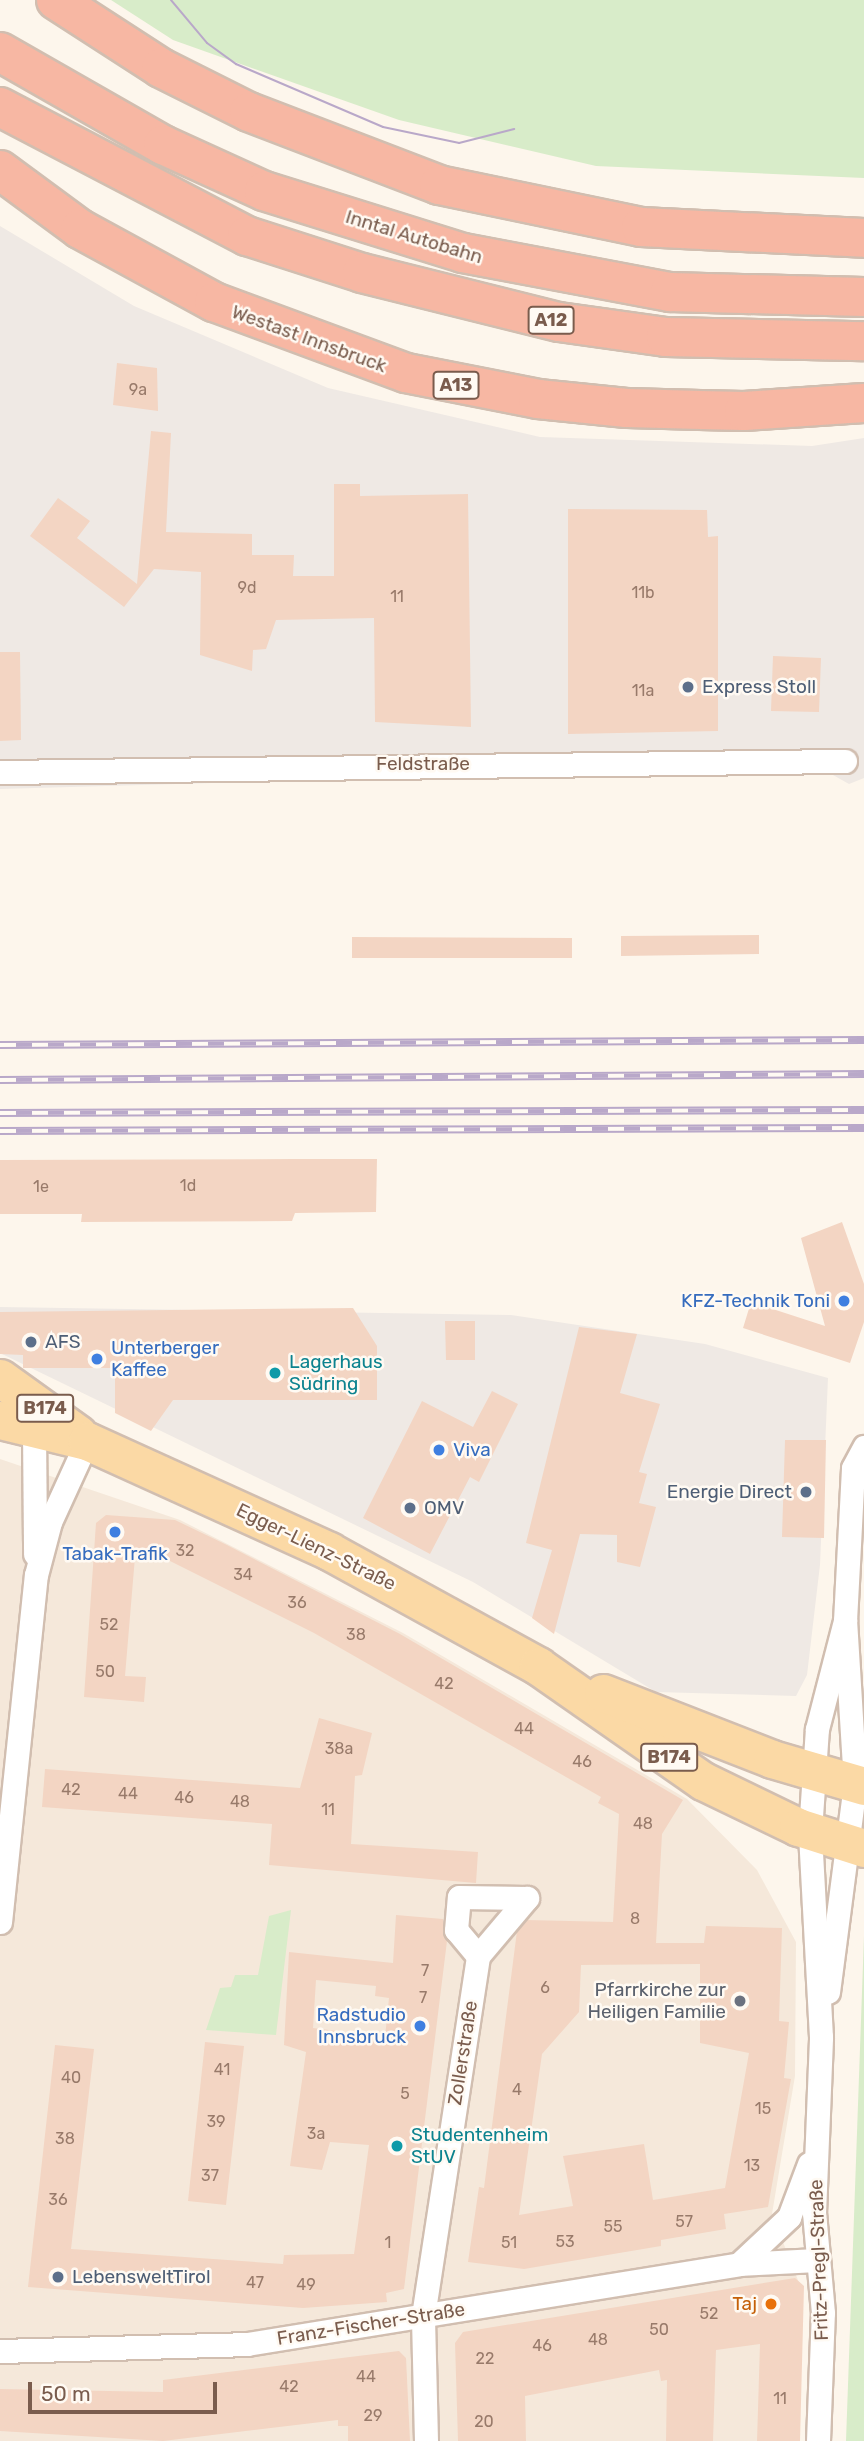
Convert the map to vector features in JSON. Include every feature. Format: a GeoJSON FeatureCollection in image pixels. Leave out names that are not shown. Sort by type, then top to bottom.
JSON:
{"type":"FeatureCollection","features":[{"type":"Feature","properties":{"kind":"highway"},"geometry":{"type":"LineString","coordinates":[[56,0],[127,48],[299,135],[439,185],[641,227],[864,238]]}},
{"type":"Feature","properties":{"kind":"highway","name":"Inntal Autobahn"},"geometry":{"type":"LineString","coordinates":[[0,52],[163,145],[264,191],[463,253],[566,276],[670,292],[864,297]]}},
{"type":"Feature","properties":{"kind":"highway","name":"A12"},"geometry":{"type":"LineString","coordinates":[[0,107],[247,236],[362,273],[559,322],[679,337],[864,341]]}},
{"type":"Feature","properties":{"kind":"highway","name":"Westast Innsbruck"},"geometry":{"type":"LineString","coordinates":[[0,170],[80,229],[214,303],[406,373],[538,399],[627,408],[744,411],[864,403]]}},
{"type":"Feature","properties":{"kind":"main road","name":"Egger-Lienz-Straße"},"geometry":{"type":"LineString","coordinates":[[0,1378],[87,1441]]}},
{"type":"Feature","properties":{"kind":"main road","name":"Egger-Lienz-Straße"},"geometry":{"type":"LineString","coordinates":[[17,1424],[87,1441],[329,1551],[537,1666],[703,1781],[810,1830],[856,1845]]}},
{"type":"Feature","properties":{"kind":"main road","name":"Egger-Lienz-Straße"},"geometry":{"type":"LineString","coordinates":[[537,1666],[812,1772],[859,1785]]}},
{"type":"Feature","properties":{"kind":"street","name":"Feldstraße"},"geometry":{"type":"LineString","coordinates":[[0,772],[845,761]]}},
{"type":"Feature","properties":{"kind":"street"},"geometry":{"type":"LineString","coordinates":[[17,1424],[36,1575]]}},
{"type":"Feature","properties":{"kind":"street"},"geometry":{"type":"LineString","coordinates":[[0,1922],[36,1575],[50,1522],[87,1441]]}},
{"type":"Feature","properties":{"kind":"street"},"geometry":{"type":"LineString","coordinates":[[845,1621],[853,1468],[864,1447]]}},
{"type":"Feature","properties":{"kind":"street","name":"Fritz-Pregl-Straße"},"geometry":{"type":"LineString","coordinates":[[818,2441],[823,2313],[817,2260],[817,2142],[821,2037],[810,1830],[812,1772],[845,1621]]}},
{"type":"Feature","properties":{"kind":"street","name":"Fritz-Pregl-Straße"},"geometry":{"type":"LineString","coordinates":[[821,2037],[856,1845],[859,1785],[845,1621]]}},
{"type":"Feature","properties":{"kind":"street","name":"Zollerstraße"},"geometry":{"type":"LineString","coordinates":[[426,2441],[423,2316],[478,1956]]}},
{"type":"Feature","properties":{"kind":"street"},"geometry":{"type":"LineString","coordinates":[[739,2264],[789,2217],[817,2142]]}},
{"type":"Feature","properties":{"kind":"street","name":"Franz-Fischer-Straße"},"geometry":{"type":"LineString","coordinates":[[0,2351],[225,2346],[739,2264],[817,2260]]}},
{"type":"Feature","properties":{"kind":"shaded area"},"geometry":{"type":"Polygon","coordinates":[[[0,226],[134,306],[328,388],[540,437],[812,446],[864,438],[864,778],[849,784],[817,766],[0,789],[0,226]]]}},
{"type":"Feature","properties":{"kind":"shaded area"},"geometry":{"type":"Polygon","coordinates":[[[0,1307],[511,1315],[705,1344],[828,1378],[820,1565],[807,1675],[796,1696],[656,1692],[473,1582],[0,1353],[0,1307]]]}},
{"type":"Feature","properties":{"kind":"shaded area"},"geometry":{"type":"Polygon","coordinates":[[[0,1459],[180,1520],[403,1633],[687,1799],[757,1870],[796,1942],[795,2076],[772,2214],[803,2293],[798,2441],[0,2441],[0,1459]]]}},
{"type":"Feature","properties":{"kind":"green space"},"geometry":{"type":"Polygon","coordinates":[[[111,0],[864,0],[864,178],[596,166],[399,120],[173,40],[111,0]]]}},
{"type":"Feature","properties":{"kind":"green space"},"geometry":{"type":"Polygon","coordinates":[[[291,1910],[276,2035],[206,2030],[220,1988],[231,1987],[235,1975],[258,1975],[269,1916],[291,1910]]]}},
{"type":"Feature","properties":{"kind":"green space"},"geometry":{"type":"Polygon","coordinates":[[[864,1936],[864,2441],[846,2441],[864,1936]]]}},
{"type":"Feature","properties":{"kind":"building"},"geometry":{"type":"Polygon","coordinates":[[[117,363],[157,368],[158,411],[113,405],[117,363]]]}},
{"type":"Feature","properties":{"kind":"building"},"geometry":{"type":"Polygon","coordinates":[[[151,431],[171,433],[166,532],[252,534],[252,555],[294,555],[293,576],[334,576],[334,484],[360,484],[360,496],[468,494],[471,727],[375,722],[374,618],[276,620],[266,649],[253,650],[252,671],[200,655],[201,572],[154,569],[124,607],[30,536],[58,498],[90,521],[77,538],[137,584],[151,431]]]}},
{"type":"Feature","properties":{"kind":"building"},"geometry":{"type":"Polygon","coordinates":[[[568,509],[707,510],[708,537],[718,536],[718,731],[568,734],[568,509]]]}},
{"type":"Feature","properties":{"kind":"building"},"geometry":{"type":"Polygon","coordinates":[[[0,652],[20,652],[21,740],[0,741],[0,652]]]}},
{"type":"Feature","properties":{"kind":"building"},"geometry":{"type":"Polygon","coordinates":[[[773,656],[821,658],[819,712],[771,711],[773,656]]]}},
{"type":"Feature","properties":{"kind":"building"},"geometry":{"type":"Polygon","coordinates":[[[759,935],[759,954],[621,956],[621,936],[759,935]]]}},
{"type":"Feature","properties":{"kind":"building"},"geometry":{"type":"Polygon","coordinates":[[[352,937],[572,938],[572,958],[352,958],[352,937]]]}},
{"type":"Feature","properties":{"kind":"building"},"geometry":{"type":"Polygon","coordinates":[[[377,1159],[376,1212],[295,1213],[292,1221],[81,1222],[82,1214],[0,1214],[0,1160],[377,1159]]]}},
{"type":"Feature","properties":{"kind":"building"},"geometry":{"type":"Polygon","coordinates":[[[842,1222],[864,1284],[864,1322],[850,1363],[743,1328],[751,1302],[825,1326],[801,1238],[842,1222]]]}},
{"type":"Feature","properties":{"kind":"building"},"geometry":{"type":"Polygon","coordinates":[[[353,1308],[377,1346],[377,1400],[173,1400],[151,1431],[115,1413],[115,1368],[23,1368],[23,1355],[0,1354],[0,1312],[353,1308]]]}},
{"type":"Feature","properties":{"kind":"building"},"geometry":{"type":"Polygon","coordinates":[[[445,1321],[475,1321],[475,1360],[446,1360],[445,1321]]]}},
{"type":"Feature","properties":{"kind":"building"},"geometry":{"type":"Polygon","coordinates":[[[579,1327],[637,1334],[620,1393],[660,1404],[639,1472],[647,1474],[639,1503],[656,1507],[640,1567],[617,1562],[617,1535],[580,1534],[554,1634],[532,1618],[552,1550],[526,1543],[579,1327]]]}},
{"type":"Feature","properties":{"kind":"building"},"geometry":{"type":"Polygon","coordinates":[[[492,1391],[518,1404],[479,1482],[470,1477],[430,1554],[363,1518],[422,1401],[473,1427],[492,1391]]]}},
{"type":"Feature","properties":{"kind":"building"},"geometry":{"type":"Polygon","coordinates":[[[785,1440],[826,1440],[824,1538],[782,1537],[785,1440]]]}},
{"type":"Feature","properties":{"kind":"building"},"geometry":{"type":"Polygon","coordinates":[[[106,1515],[175,1520],[400,1634],[683,1800],[662,1834],[656,1943],[704,1943],[706,1926],[782,1928],[779,2021],[789,2022],[784,2078],[791,2079],[768,2207],[724,2214],[726,2229],[661,2240],[661,2246],[524,2269],[468,2262],[479,2187],[484,2188],[517,1931],[526,1920],[613,1922],[619,1814],[598,1803],[601,1797],[314,1633],[168,1560],[135,1557],[125,1676],[146,1677],[144,1702],[84,1697],[96,1523],[106,1515]],[[700,1964],[581,1965],[579,2012],[542,2054],[519,2215],[573,2206],[563,2156],[644,2144],[653,2200],[725,2188],[749,2053],[700,2043],[700,1964]]]}},
{"type":"Feature","properties":{"kind":"building"},"geometry":{"type":"Polygon","coordinates":[[[319,1718],[372,1733],[362,1775],[355,1776],[351,1844],[478,1852],[476,1883],[269,1865],[272,1824],[42,1807],[45,1769],[300,1788],[319,1718]]]}},
{"type":"Feature","properties":{"kind":"building"},"geometry":{"type":"Polygon","coordinates":[[[396,1915],[443,1919],[447,1941],[404,2289],[386,2293],[387,2302],[303,2308],[28,2287],[55,2045],[94,2049],[71,2249],[283,2264],[284,2255],[354,2254],[369,2145],[330,2142],[322,2170],[290,2166],[306,2052],[284,2045],[289,1952],[393,1963],[396,1915]],[[316,1980],[313,2028],[385,2037],[389,1998],[375,1996],[376,1986],[316,1980]]]}},
{"type":"Feature","properties":{"kind":"building"},"geometry":{"type":"Polygon","coordinates":[[[205,2042],[244,2046],[226,2205],[188,2201],[205,2042]]]}},
{"type":"Feature","properties":{"kind":"building"},"geometry":{"type":"Polygon","coordinates":[[[795,2278],[804,2286],[800,2441],[757,2441],[760,2344],[716,2350],[713,2441],[666,2441],[667,2380],[661,2381],[659,2370],[525,2396],[526,2441],[458,2441],[455,2343],[463,2332],[795,2278]]]}},
{"type":"Feature","properties":{"kind":"building"},"geometry":{"type":"Polygon","coordinates":[[[399,2351],[406,2358],[410,2441],[348,2441],[348,2426],[338,2426],[338,2420],[163,2441],[0,2431],[0,2389],[163,2392],[163,2380],[399,2351]]]}},
{"type":"Feature","properties":{"kind":"tram line"},"geometry":{"type":"LineString","coordinates":[[171,0],[207,43],[236,64],[383,127],[459,143],[514,129]]}},
{"type":"Feature","properties":{"kind":"railway"},"geometry":{"type":"LineString","coordinates":[[0,1045],[864,1040]]}},
{"type":"Feature","properties":{"kind":"railway"},"geometry":{"type":"LineString","coordinates":[[0,1080],[864,1074]]}},
{"type":"Feature","properties":{"kind":"railway"},"geometry":{"type":"LineString","coordinates":[[0,1113],[864,1110]]}},
{"type":"Feature","properties":{"kind":"railway"},"geometry":{"type":"LineString","coordinates":[[0,1131],[864,1128]]}},
{"type":"Feature","properties":{"kind":"place","name":"Express Stoll"},"geometry":{"type":"Point","coordinates":[688,687]}},
{"type":"Feature","properties":{"kind":"place","name":"KFZ-Technik Toni"},"geometry":{"type":"Point","coordinates":[844,1301]}},
{"type":"Feature","properties":{"kind":"place","name":"AFS"},"geometry":{"type":"Point","coordinates":[31,1342]}},
{"type":"Feature","properties":{"kind":"place","name":"Unterberger Kaffee"},"geometry":{"type":"Point","coordinates":[97,1359]}},
{"type":"Feature","properties":{"kind":"place","name":"Lagerhaus Südring"},"geometry":{"type":"Point","coordinates":[275,1373]}},
{"type":"Feature","properties":{"kind":"place","name":"Viva"},"geometry":{"type":"Point","coordinates":[439,1450]}},
{"type":"Feature","properties":{"kind":"place","name":"Energie Direct"},"geometry":{"type":"Point","coordinates":[806,1492]}},
{"type":"Feature","properties":{"kind":"place","name":"OMV"},"geometry":{"type":"Point","coordinates":[410,1508]}},
{"type":"Feature","properties":{"kind":"place","name":"Tabak-Trafik"},"geometry":{"type":"Point","coordinates":[115,1532]}},
{"type":"Feature","properties":{"kind":"place","name":"Pfarrkirche zur Heiligen Familie"},"geometry":{"type":"Point","coordinates":[740,2001]}},
{"type":"Feature","properties":{"kind":"place","name":"Radstudio Innsbruck"},"geometry":{"type":"Point","coordinates":[420,2026]}},
{"type":"Feature","properties":{"kind":"place","name":"Studentenheim StUV"},"geometry":{"type":"Point","coordinates":[397,2146]}},
{"type":"Feature","properties":{"kind":"place","name":"LebensweltTirol"},"geometry":{"type":"Point","coordinates":[58,2277]}},
{"type":"Feature","properties":{"kind":"place","name":"Taj"},"geometry":{"type":"Point","coordinates":[771,2304]}}]}
